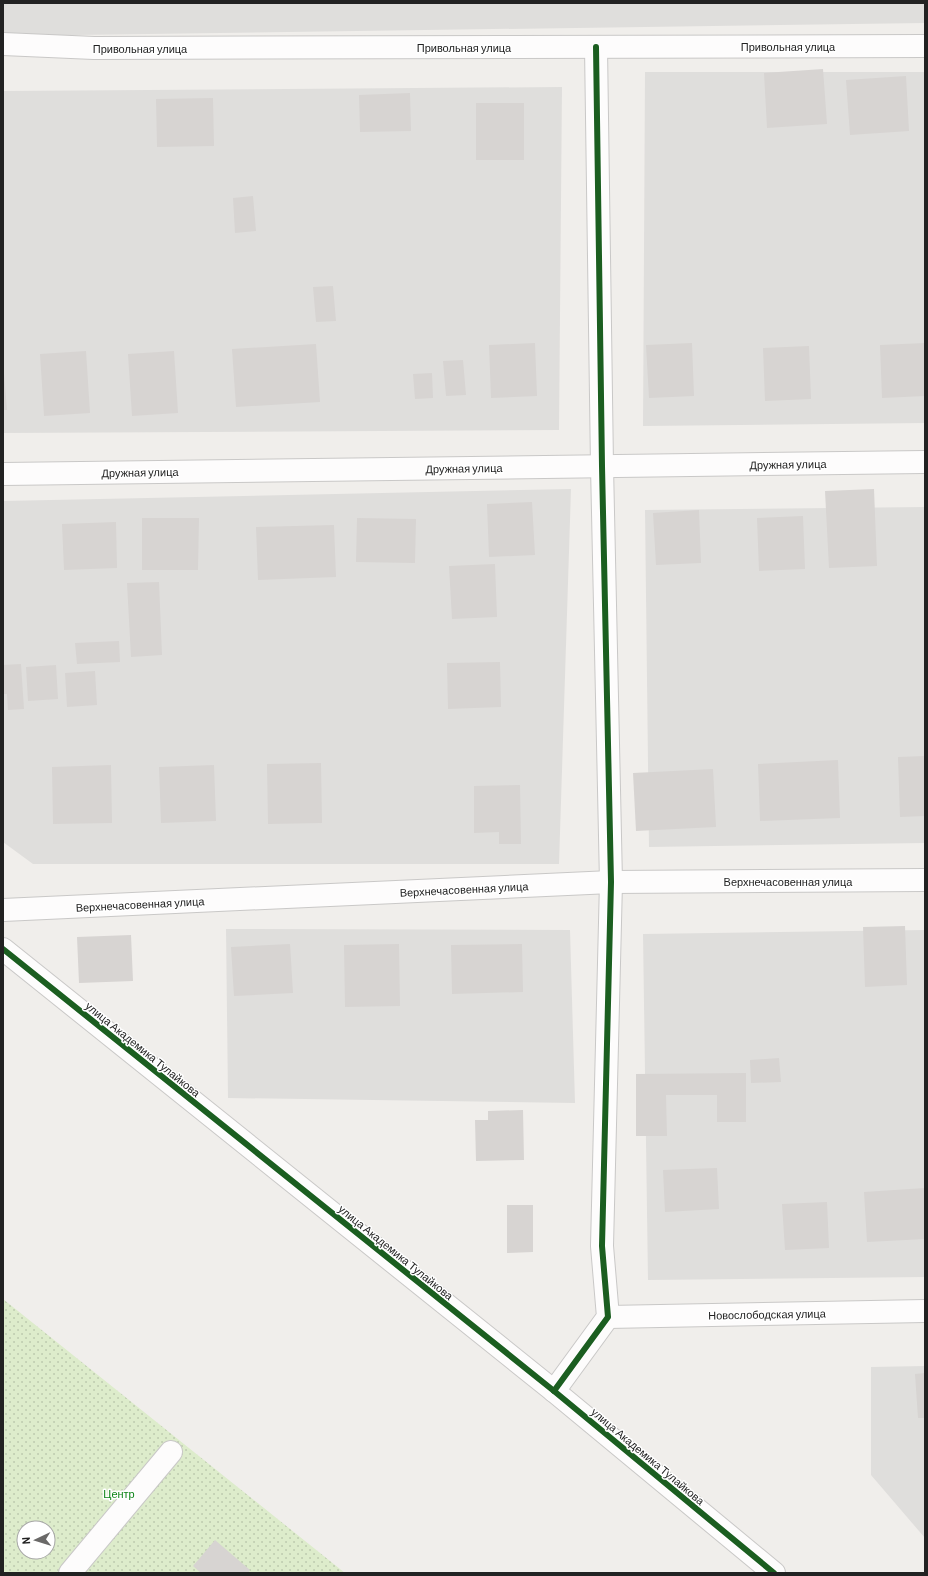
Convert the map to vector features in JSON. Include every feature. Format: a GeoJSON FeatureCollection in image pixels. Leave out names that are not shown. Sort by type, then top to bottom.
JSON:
{"type":"FeatureCollection","features":[{"type":"Feature","properties":{"kind":"street","name":"Привольная улица"},"geometry":{"type":"LineString","coordinates":[[3,44],[94,48],[925,46]]}},
{"type":"Feature","properties":{"kind":"street"},"geometry":{"type":"LineString","coordinates":[[554,1391],[608,1317],[602,1246],[611,882],[602,466],[596,47]]}},
{"type":"Feature","properties":{"kind":"street","name":"Дружная улица"},"geometry":{"type":"LineString","coordinates":[[3,474],[925,462]]}},
{"type":"Feature","properties":{"kind":"street","name":"Верхнечасовенная улица"},"geometry":{"type":"LineString","coordinates":[[3,910],[611,882],[925,880]]}},
{"type":"Feature","properties":{"kind":"street","name":"улица Академика Тулайкова"},"geometry":{"type":"LineString","coordinates":[[3,949],[554,1391],[774,1573]]}},
{"type":"Feature","properties":{"kind":"street","name":"Новослободская улица"},"geometry":{"type":"LineString","coordinates":[[608,1317],[925,1311]]}},
{"type":"Feature","properties":{"kind":"street"},"geometry":{"type":"LineString","coordinates":[[70,1573],[171,1452]]}},
{"type":"Feature","properties":{"kind":"shaded area"},"geometry":{"type":"Polygon","coordinates":[[[3,3],[925,3],[925,23],[3,36],[3,3]]]}},
{"type":"Feature","properties":{"kind":"shaded area"},"geometry":{"type":"Polygon","coordinates":[[[645,72],[925,72],[925,423],[643,426],[645,72]]]}},
{"type":"Feature","properties":{"kind":"shaded area"},"geometry":{"type":"Polygon","coordinates":[[[562,87],[559,430],[3,433],[3,91],[562,87]]]}},
{"type":"Feature","properties":{"kind":"shaded area"},"geometry":{"type":"Polygon","coordinates":[[[571,489],[559,864],[33,864],[3,842],[3,501],[571,489]]]}},
{"type":"Feature","properties":{"kind":"shaded area"},"geometry":{"type":"Polygon","coordinates":[[[925,507],[925,843],[649,847],[645,510],[925,507]]]}},
{"type":"Feature","properties":{"kind":"shaded area"},"geometry":{"type":"Polygon","coordinates":[[[226,929],[570,930],[575,1103],[228,1098],[226,929]]]}},
{"type":"Feature","properties":{"kind":"shaded area"},"geometry":{"type":"Polygon","coordinates":[[[925,930],[925,1277],[648,1280],[643,934],[925,930]]]}},
{"type":"Feature","properties":{"kind":"shaded area"},"geometry":{"type":"Polygon","coordinates":[[[925,1366],[925,1538],[871,1475],[871,1367],[925,1366]]]}},
{"type":"Feature","properties":{"kind":"green space","name":"Центр"},"geometry":{"type":"Polygon","coordinates":[[[3,1299],[345,1573],[3,1573],[3,1299]]]}},
{"type":"Feature","properties":{"kind":"building"},"geometry":{"type":"Polygon","coordinates":[[[823,69],[827,124],[767,128],[764,73],[823,69]]]}},
{"type":"Feature","properties":{"kind":"building"},"geometry":{"type":"Polygon","coordinates":[[[906,76],[909,131],[850,135],[846,80],[906,76]]]}},
{"type":"Feature","properties":{"kind":"building"},"geometry":{"type":"Polygon","coordinates":[[[410,93],[411,131],[360,132],[359,95],[410,93]]]}},
{"type":"Feature","properties":{"kind":"building"},"geometry":{"type":"Polygon","coordinates":[[[213,98],[214,146],[157,147],[156,99],[213,98]]]}},
{"type":"Feature","properties":{"kind":"building"},"geometry":{"type":"Polygon","coordinates":[[[476,103],[524,103],[524,160],[476,160],[476,103]]]}},
{"type":"Feature","properties":{"kind":"building"},"geometry":{"type":"Polygon","coordinates":[[[253,196],[256,231],[235,233],[233,198],[253,196]]]}},
{"type":"Feature","properties":{"kind":"building"},"geometry":{"type":"Polygon","coordinates":[[[333,286],[336,321],[316,322],[313,287],[333,286]]]}},
{"type":"Feature","properties":{"kind":"building"},"geometry":{"type":"Polygon","coordinates":[[[535,343],[537,396],[491,398],[489,345],[535,343]]]}},
{"type":"Feature","properties":{"kind":"building"},"geometry":{"type":"Polygon","coordinates":[[[692,343],[694,396],[649,398],[646,345],[692,343]]]}},
{"type":"Feature","properties":{"kind":"building"},"geometry":{"type":"Polygon","coordinates":[[[925,343],[925,396],[882,398],[880,345],[925,343]]]}},
{"type":"Feature","properties":{"kind":"building"},"geometry":{"type":"Polygon","coordinates":[[[316,344],[320,402],[236,407],[232,349],[316,344]]]}},
{"type":"Feature","properties":{"kind":"building"},"geometry":{"type":"Polygon","coordinates":[[[809,346],[811,399],[765,401],[763,348],[809,346]]]}},
{"type":"Feature","properties":{"kind":"building"},"geometry":{"type":"Polygon","coordinates":[[[86,351],[90,413],[44,416],[40,354],[86,351]]]}},
{"type":"Feature","properties":{"kind":"building"},"geometry":{"type":"Polygon","coordinates":[[[174,351],[178,413],[132,416],[128,354],[174,351]]]}},
{"type":"Feature","properties":{"kind":"building"},"geometry":{"type":"Polygon","coordinates":[[[463,360],[466,395],[446,396],[443,361],[463,360]]]}},
{"type":"Feature","properties":{"kind":"building"},"geometry":{"type":"Polygon","coordinates":[[[4,373],[7,410],[3,410],[4,373]]]}},
{"type":"Feature","properties":{"kind":"building"},"geometry":{"type":"Polygon","coordinates":[[[432,373],[433,398],[415,399],[413,374],[432,373]]]}},
{"type":"Feature","properties":{"kind":"building"},"geometry":{"type":"Polygon","coordinates":[[[874,489],[877,566],[829,568],[825,491],[874,489]]]}},
{"type":"Feature","properties":{"kind":"building"},"geometry":{"type":"Polygon","coordinates":[[[532,502],[535,555],[489,557],[487,504],[532,502]]]}},
{"type":"Feature","properties":{"kind":"building"},"geometry":{"type":"Polygon","coordinates":[[[699,510],[701,563],[656,565],[653,513],[699,510]]]}},
{"type":"Feature","properties":{"kind":"building"},"geometry":{"type":"Polygon","coordinates":[[[803,516],[805,569],[759,571],[757,518],[803,516]]]}},
{"type":"Feature","properties":{"kind":"building"},"geometry":{"type":"Polygon","coordinates":[[[142,518],[199,518],[198,570],[142,570],[142,518]]]}},
{"type":"Feature","properties":{"kind":"building"},"geometry":{"type":"Polygon","coordinates":[[[357,518],[416,519],[415,563],[356,562],[357,518]]]}},
{"type":"Feature","properties":{"kind":"building"},"geometry":{"type":"Polygon","coordinates":[[[116,522],[117,568],[64,570],[62,524],[116,522]]]}},
{"type":"Feature","properties":{"kind":"building"},"geometry":{"type":"Polygon","coordinates":[[[334,525],[336,577],[258,580],[256,527],[334,525]]]}},
{"type":"Feature","properties":{"kind":"building"},"geometry":{"type":"Polygon","coordinates":[[[495,564],[497,617],[452,619],[449,566],[495,564]]]}},
{"type":"Feature","properties":{"kind":"building"},"geometry":{"type":"Polygon","coordinates":[[[159,582],[162,655],[131,657],[127,583],[159,582]]]}},
{"type":"Feature","properties":{"kind":"building"},"geometry":{"type":"Polygon","coordinates":[[[119,641],[120,662],[77,664],[75,643],[119,641]]]}},
{"type":"Feature","properties":{"kind":"building"},"geometry":{"type":"Polygon","coordinates":[[[500,662],[501,707],[448,709],[447,663],[500,662]]]}},
{"type":"Feature","properties":{"kind":"building"},"geometry":{"type":"Polygon","coordinates":[[[21,664],[24,709],[8,710],[7,694],[3,694],[3,665],[21,664]]]}},
{"type":"Feature","properties":{"kind":"building"},"geometry":{"type":"Polygon","coordinates":[[[56,665],[58,699],[28,701],[26,667],[56,665]]]}},
{"type":"Feature","properties":{"kind":"building"},"geometry":{"type":"Polygon","coordinates":[[[95,671],[97,705],[67,707],[65,673],[95,671]]]}},
{"type":"Feature","properties":{"kind":"building"},"geometry":{"type":"Polygon","coordinates":[[[925,756],[925,816],[900,817],[898,757],[925,756]]]}},
{"type":"Feature","properties":{"kind":"building"},"geometry":{"type":"Polygon","coordinates":[[[838,760],[840,818],[760,821],[758,764],[838,760]]]}},
{"type":"Feature","properties":{"kind":"building"},"geometry":{"type":"Polygon","coordinates":[[[321,763],[322,823],[268,824],[267,764],[321,763]]]}},
{"type":"Feature","properties":{"kind":"building"},"geometry":{"type":"Polygon","coordinates":[[[111,765],[112,823],[53,824],[52,767],[111,765]]]}},
{"type":"Feature","properties":{"kind":"building"},"geometry":{"type":"Polygon","coordinates":[[[214,765],[216,821],[161,823],[159,767],[214,765]]]}},
{"type":"Feature","properties":{"kind":"building"},"geometry":{"type":"Polygon","coordinates":[[[713,769],[716,827],[636,831],[633,773],[713,769]]]}},
{"type":"Feature","properties":{"kind":"building"},"geometry":{"type":"Polygon","coordinates":[[[520,785],[521,844],[499,844],[499,832],[474,833],[474,786],[520,785]]]}},
{"type":"Feature","properties":{"kind":"building"},"geometry":{"type":"Polygon","coordinates":[[[905,926],[907,985],[865,987],[863,927],[905,926]]]}},
{"type":"Feature","properties":{"kind":"building"},"geometry":{"type":"Polygon","coordinates":[[[131,935],[133,981],[79,983],[77,937],[131,935]]]}},
{"type":"Feature","properties":{"kind":"building"},"geometry":{"type":"Polygon","coordinates":[[[290,944],[293,993],[234,996],[231,947],[290,944]]]}},
{"type":"Feature","properties":{"kind":"building"},"geometry":{"type":"Polygon","coordinates":[[[399,944],[400,1006],[345,1007],[344,945],[399,944]]]}},
{"type":"Feature","properties":{"kind":"building"},"geometry":{"type":"Polygon","coordinates":[[[522,944],[523,992],[452,994],[451,945],[522,944]]]}},
{"type":"Feature","properties":{"kind":"building"},"geometry":{"type":"Polygon","coordinates":[[[779,1058],[781,1082],[751,1083],[750,1060],[779,1058]]]}},
{"type":"Feature","properties":{"kind":"building"},"geometry":{"type":"Polygon","coordinates":[[[746,1073],[746,1122],[717,1122],[717,1095],[666,1095],[667,1136],[636,1136],[636,1074],[746,1073]]]}},
{"type":"Feature","properties":{"kind":"building"},"geometry":{"type":"Polygon","coordinates":[[[523,1110],[524,1160],[476,1161],[475,1120],[488,1120],[488,1111],[523,1110]]]}},
{"type":"Feature","properties":{"kind":"building"},"geometry":{"type":"Polygon","coordinates":[[[717,1168],[719,1209],[665,1212],[663,1170],[717,1168]]]}},
{"type":"Feature","properties":{"kind":"building"},"geometry":{"type":"Polygon","coordinates":[[[925,1188],[925,1239],[867,1242],[864,1192],[925,1188]]]}},
{"type":"Feature","properties":{"kind":"building"},"geometry":{"type":"Polygon","coordinates":[[[827,1202],[829,1248],[785,1250],[782,1204],[827,1202]]]}},
{"type":"Feature","properties":{"kind":"building"},"geometry":{"type":"Polygon","coordinates":[[[507,1205],[533,1205],[533,1252],[507,1253],[507,1205]]]}},
{"type":"Feature","properties":{"kind":"building"},"geometry":{"type":"Polygon","coordinates":[[[925,1373],[925,1418],[918,1418],[915,1374],[925,1373]]]}},
{"type":"Feature","properties":{"kind":"building"},"geometry":{"type":"Polygon","coordinates":[[[215,1540],[250,1570],[248,1573],[201,1573],[193,1566],[215,1540]]]}},
{"type":"Feature","properties":{"kind":"cycle path"},"geometry":{"type":"LineString","coordinates":[[554,1391],[608,1317],[602,1246],[611,882],[602,466],[596,47]]}},
{"type":"Feature","properties":{"kind":"cycle path"},"geometry":{"type":"LineString","coordinates":[[3,949],[554,1391],[774,1573]]}}]}
